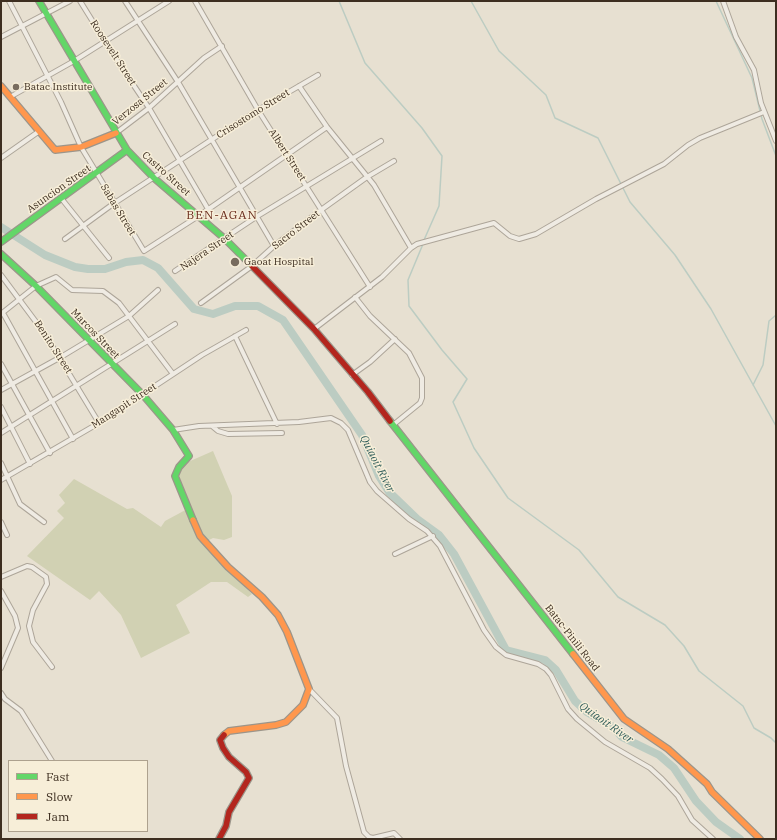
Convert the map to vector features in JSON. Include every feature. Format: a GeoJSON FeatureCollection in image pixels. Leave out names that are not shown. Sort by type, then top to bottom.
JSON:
{"type":"FeatureCollection","features":[{"type":"Feature","properties":{"kind":"main road","name":"Castro Street"},"geometry":{"type":"LineString","coordinates":[[39,1],[127,150],[154,178],[200,215],[314,329],[393,425]]}},
{"type":"Feature","properties":{"kind":"main road"},"geometry":{"type":"LineString","coordinates":[[1,86],[38,132]]}},
{"type":"Feature","properties":{"kind":"main road","name":"Verzosa Street"},"geometry":{"type":"LineString","coordinates":[[38,132],[55,150],[81,147],[116,133]]}},
{"type":"Feature","properties":{"kind":"main road","name":"Asuncion Street"},"geometry":{"type":"LineString","coordinates":[[1,242],[14,231],[96,174],[127,150]]}},
{"type":"Feature","properties":{"kind":"main road","name":"Marcos Street"},"geometry":{"type":"LineString","coordinates":[[1,254],[36,286],[143,395],[173,430],[189,456],[179,467],[175,476],[200,536],[228,567],[262,597],[278,615],[287,632],[309,689]]}},
{"type":"Feature","properties":{"kind":"main road","name":"Batac-Pinili Road"},"geometry":{"type":"LineString","coordinates":[[393,425],[442,491],[525,592],[618,713],[624,719],[668,749],[694,774],[707,784],[712,792],[760,839]]}},
{"type":"Feature","properties":{"kind":"main road"},"geometry":{"type":"LineString","coordinates":[[219,839],[227,824],[228,815],[249,778],[246,772],[229,757],[221,744],[221,737],[229,731],[276,725],[286,722],[303,704],[309,689]]}},
{"type":"Feature","properties":{"kind":"street","name":"Sabas Street"},"geometry":{"type":"LineString","coordinates":[[9,1],[81,147],[140,248],[144,251],[148,250],[200,215]]}},
{"type":"Feature","properties":{"kind":"street"},"geometry":{"type":"LineString","coordinates":[[1,37],[70,1]]}},
{"type":"Feature","properties":{"kind":"street","name":"Roosevelt Street"},"geometry":{"type":"LineString","coordinates":[[80,1],[105,42],[149,108],[208,209]]}},
{"type":"Feature","properties":{"kind":"street"},"geometry":{"type":"LineString","coordinates":[[125,1],[139,20],[178,82],[256,218],[274,246]]}},
{"type":"Feature","properties":{"kind":"street"},"geometry":{"type":"LineString","coordinates":[[10,97],[74,61],[169,1]]}},
{"type":"Feature","properties":{"kind":"street","name":"Albert Street"},"geometry":{"type":"LineString","coordinates":[[195,1],[258,110],[286,155],[308,186],[370,287]]}},
{"type":"Feature","properties":{"kind":"street"},"geometry":{"type":"LineString","coordinates":[[723,1],[736,37],[754,70],[762,113],[776,141]]}},
{"type":"Feature","properties":{"kind":"street","name":"Verzosa Street"},"geometry":{"type":"LineString","coordinates":[[116,133],[149,108],[204,58],[222,46]]}},
{"type":"Feature","properties":{"kind":"street"},"geometry":{"type":"LineString","coordinates":[[299,86],[318,75]]}},
{"type":"Feature","properties":{"kind":"street","name":"Crisostomo Street"},"geometry":{"type":"LineString","coordinates":[[65,239],[113,204],[258,110],[299,86],[327,127],[378,192],[411,248]]}},
{"type":"Feature","properties":{"kind":"street"},"geometry":{"type":"LineString","coordinates":[[314,329],[391,270],[411,248],[421,243],[494,223],[510,236],[519,239],[526,238],[536,234],[664,164],[688,144],[762,113]]}},
{"type":"Feature","properties":{"kind":"street"},"geometry":{"type":"LineString","coordinates":[[200,215],[327,127]]}},
{"type":"Feature","properties":{"kind":"street"},"geometry":{"type":"LineString","coordinates":[[1,158],[38,132]]}},
{"type":"Feature","properties":{"kind":"street","name":"Najera Street"},"geometry":{"type":"LineString","coordinates":[[175,272],[256,218],[351,158],[381,141]]}},
{"type":"Feature","properties":{"kind":"street","name":"Sacro Street"},"geometry":{"type":"LineString","coordinates":[[201,303],[252,266],[274,246],[322,210],[367,177],[394,160]]}},
{"type":"Feature","properties":{"kind":"street"},"geometry":{"type":"LineString","coordinates":[[61,198],[109,258]]}},
{"type":"Feature","properties":{"kind":"street","name":"Benito Street"},"geometry":{"type":"LineString","coordinates":[[1,276],[21,300],[61,357],[99,423]]}},
{"type":"Feature","properties":{"kind":"street"},"geometry":{"type":"LineString","coordinates":[[73,439],[36,370],[2,314],[21,300],[36,286],[56,277],[60,278],[72,290],[103,291],[119,303],[173,374]]}},
{"type":"Feature","properties":{"kind":"street"},"geometry":{"type":"LineString","coordinates":[[1,390],[89,341],[129,316],[158,290]]}},
{"type":"Feature","properties":{"kind":"street"},"geometry":{"type":"LineString","coordinates":[[355,297],[370,316],[395,338],[413,359],[422,378],[422,398],[420,403],[393,425]]}},
{"type":"Feature","properties":{"kind":"street"},"geometry":{"type":"LineString","coordinates":[[1,433],[175,324]]}},
{"type":"Feature","properties":{"kind":"street","name":"Mangapit Street"},"geometry":{"type":"LineString","coordinates":[[1,480],[73,439],[143,395],[173,374],[246,330]]}},
{"type":"Feature","properties":{"kind":"street"},"geometry":{"type":"LineString","coordinates":[[235,336],[278,424]]}},
{"type":"Feature","properties":{"kind":"street"},"geometry":{"type":"LineString","coordinates":[[352,375],[370,362],[395,338]]}},
{"type":"Feature","properties":{"kind":"street"},"geometry":{"type":"LineString","coordinates":[[1,364],[50,453]]}},
{"type":"Feature","properties":{"kind":"street"},"geometry":{"type":"LineString","coordinates":[[1,407],[30,464]]}},
{"type":"Feature","properties":{"kind":"street"},"geometry":{"type":"LineString","coordinates":[[173,430],[212,426],[278,424],[331,418],[341,423],[348,430],[370,482],[377,491],[433,536],[440,546],[484,630],[496,647],[506,655],[538,664],[546,669],[551,675],[568,709],[577,719],[605,742],[650,768],[662,778],[678,796],[692,820],[713,839]]}},
{"type":"Feature","properties":{"kind":"street"},"geometry":{"type":"LineString","coordinates":[[212,426],[218,431],[228,434],[282,433]]}},
{"type":"Feature","properties":{"kind":"street"},"geometry":{"type":"LineString","coordinates":[[1,463],[20,504],[44,522]]}},
{"type":"Feature","properties":{"kind":"street"},"geometry":{"type":"LineString","coordinates":[[1,522],[7,535]]}},
{"type":"Feature","properties":{"kind":"street"},"geometry":{"type":"LineString","coordinates":[[395,554],[433,536]]}},
{"type":"Feature","properties":{"kind":"street"},"geometry":{"type":"LineString","coordinates":[[1,577],[27,566],[32,567],[46,577],[46,584],[31,614],[29,626],[33,642],[52,667]]}},
{"type":"Feature","properties":{"kind":"street"},"geometry":{"type":"LineString","coordinates":[[1,591],[15,616],[18,628],[1,668]]}},
{"type":"Feature","properties":{"kind":"street"},"geometry":{"type":"LineString","coordinates":[[309,689],[338,718],[346,766],[364,832],[369,837],[373,838],[394,833],[400,839]]}},
{"type":"Feature","properties":{"kind":"street"},"geometry":{"type":"LineString","coordinates":[[1,693],[5,699],[21,711],[51,760]]}},
{"type":"Feature","properties":{"kind":"green space"},"geometry":{"type":"Polygon","coordinates":[[[213,451],[232,496],[232,537],[224,540],[213,538],[203,543],[252,594],[248,597],[227,582],[211,582],[176,605],[190,633],[141,658],[121,615],[99,591],[90,600],[27,556],[64,518],[57,511],[65,503],[59,495],[74,479],[127,509],[133,508],[161,527],[165,521],[191,507],[178,473],[188,462],[213,451]]]}},
{"type":"Feature","properties":{"kind":"waterway"},"geometry":{"type":"LineString","coordinates":[[339,1],[365,63],[422,128],[442,156],[439,206],[424,240]]}},
{"type":"Feature","properties":{"kind":"waterway"},"geometry":{"type":"LineString","coordinates":[[471,1],[499,51],[546,95],[555,118],[598,138],[630,202],[675,255],[711,309],[776,426]]}},
{"type":"Feature","properties":{"kind":"waterway"},"geometry":{"type":"LineString","coordinates":[[716,1],[752,78],[762,119],[776,156]]}},
{"type":"Feature","properties":{"kind":"waterway","name":"Quiaoit River"},"geometry":{"type":"LineString","coordinates":[[1,227],[45,255],[75,267],[105,269],[126,262],[143,260],[158,268],[194,309],[213,314],[235,306],[258,306],[283,320],[362,435],[379,476],[389,492],[417,519],[439,535],[454,554],[506,650],[545,660],[556,670],[575,701],[587,712],[613,727],[622,737],[659,755],[674,768],[696,801],[716,822],[740,839]]}},
{"type":"Feature","properties":{"kind":"waterway"},"geometry":{"type":"LineString","coordinates":[[423,244],[408,280],[409,306],[442,350],[467,379],[453,402],[474,448],[508,498],[579,550],[618,597],[665,625],[684,646],[699,671],[743,706],[754,728],[771,738],[776,743]]}},
{"type":"Feature","properties":{"kind":"waterway"},"geometry":{"type":"LineString","coordinates":[[753,385],[763,365],[769,321],[776,315]]}},
{"type":"Feature","properties":{"kind":"traffic: fast"},"geometry":{"type":"LineString","coordinates":[[39,1],[127,150],[154,178],[225,239],[252,266]]}},
{"type":"Feature","properties":{"kind":"traffic: fast"},"geometry":{"type":"LineString","coordinates":[[1,242],[127,150]]}},
{"type":"Feature","properties":{"kind":"traffic: fast"},"geometry":{"type":"LineString","coordinates":[[1,254],[36,286],[143,395],[173,430],[189,456],[179,467],[175,476],[193,520]]}},
{"type":"Feature","properties":{"kind":"traffic: fast"},"geometry":{"type":"LineString","coordinates":[[390,421],[573,654]]}},
{"type":"Feature","properties":{"kind":"traffic: slow"},"geometry":{"type":"LineString","coordinates":[[1,86],[55,150],[81,147],[116,133]]}},
{"type":"Feature","properties":{"kind":"traffic: slow"},"geometry":{"type":"LineString","coordinates":[[193,520],[200,536],[228,567],[262,597],[278,615],[287,632],[309,689],[303,705],[286,722],[276,725],[229,731],[224,735]]}},
{"type":"Feature","properties":{"kind":"traffic: slow"},"geometry":{"type":"LineString","coordinates":[[573,654],[624,719],[668,749],[707,784],[712,792],[760,839]]}},
{"type":"Feature","properties":{"kind":"traffic: jam"},"geometry":{"type":"LineString","coordinates":[[252,266],[314,329],[368,392],[390,421]]}},
{"type":"Feature","properties":{"kind":"traffic: jam"},"geometry":{"type":"LineString","coordinates":[[219,839],[226,826],[229,812],[249,778],[246,772],[229,757],[223,748],[220,740],[224,735]]}},
{"type":"Feature","properties":{"kind":"place","name":"Batac Institute"},"geometry":{"type":"Point","coordinates":[16,87]}},
{"type":"Feature","properties":{"kind":"place","name":"Gaoat Hospital"},"geometry":{"type":"Point","coordinates":[235,262]}},
{"type":"Feature","properties":{"kind":"district","name":"BEN-AGAN"},"geometry":{"type":"Point","coordinates":[222,216]}}]}
